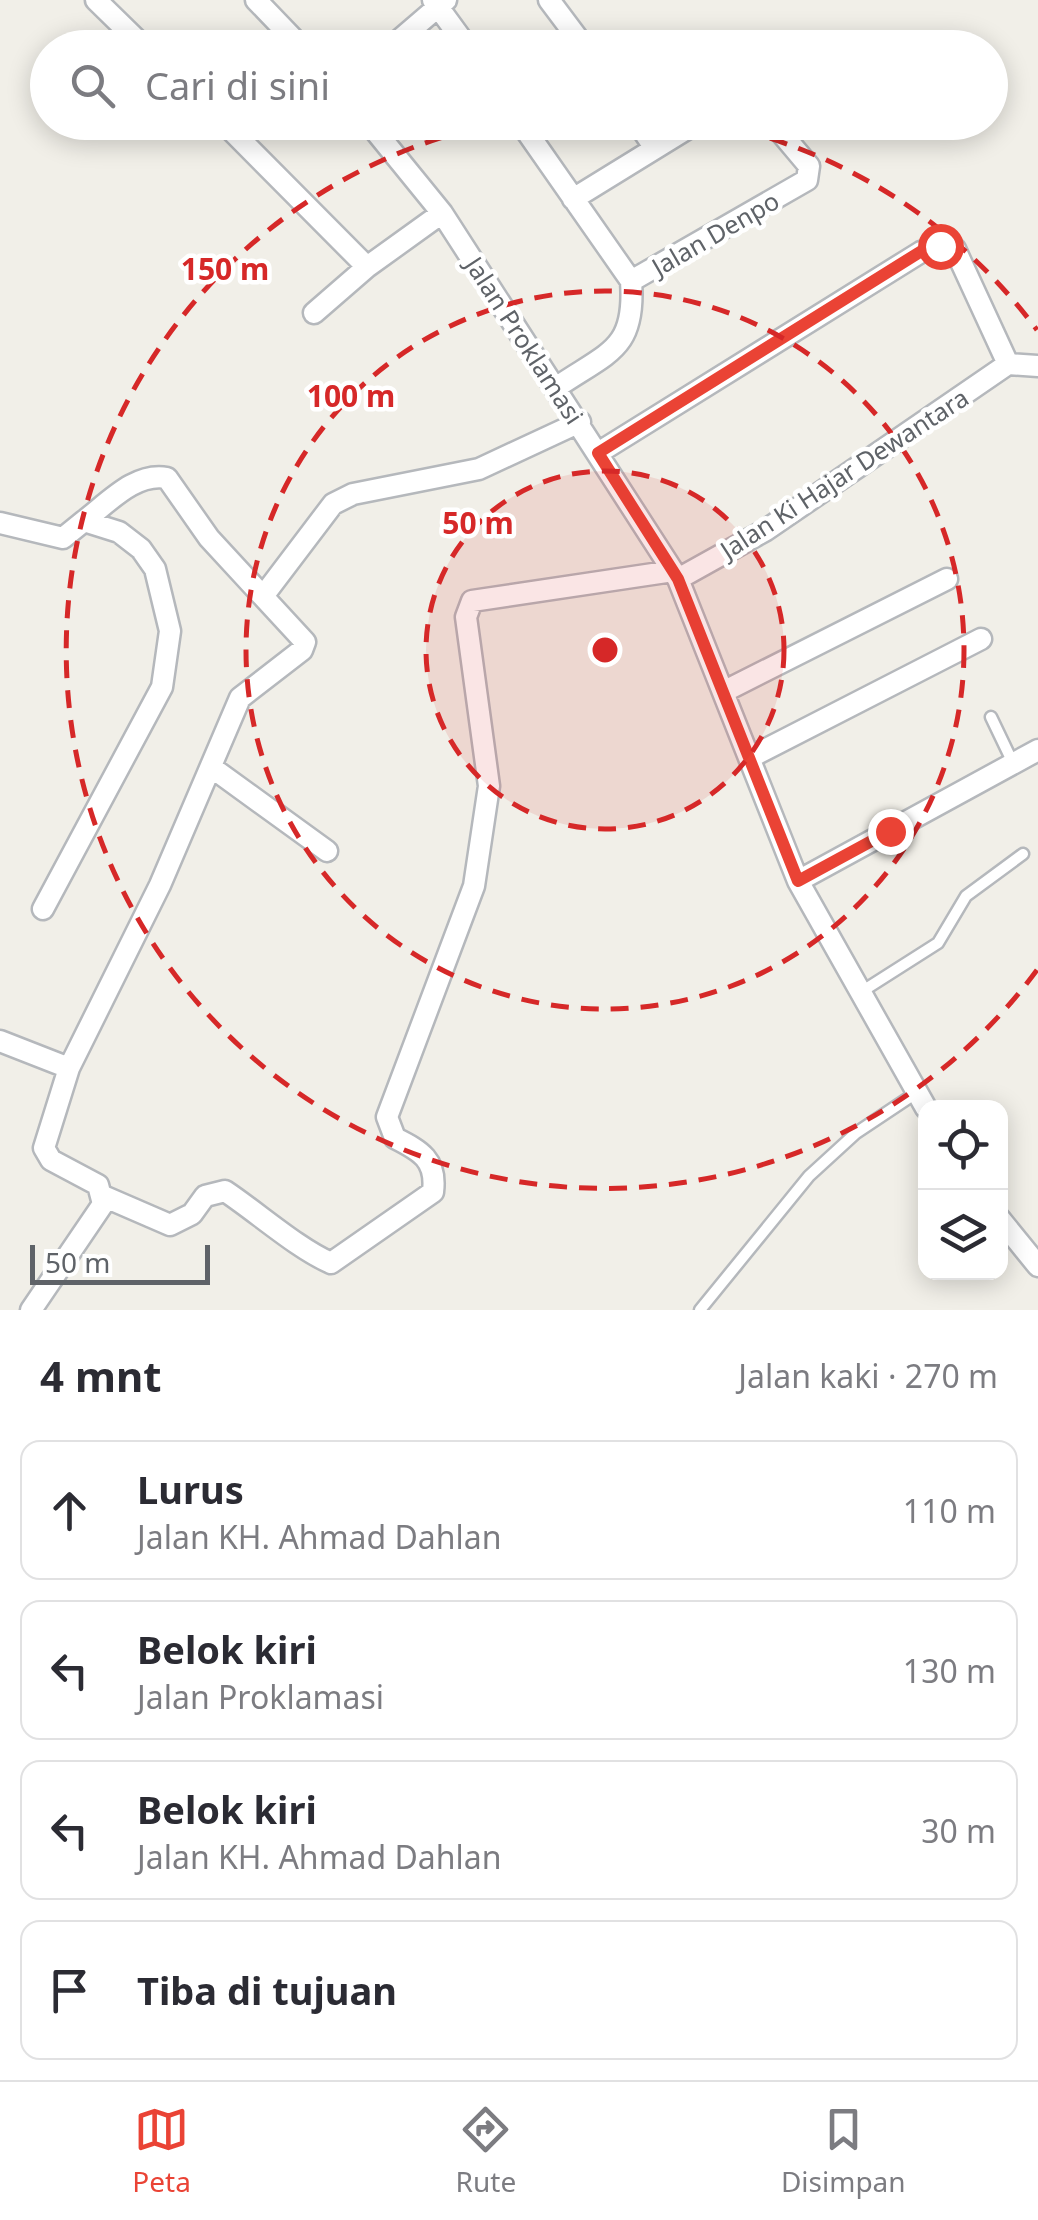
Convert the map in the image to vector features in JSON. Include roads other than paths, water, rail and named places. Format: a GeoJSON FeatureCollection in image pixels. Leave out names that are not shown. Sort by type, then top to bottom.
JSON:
{"type":"FeatureCollection","features":[{"type":"Feature","properties":{"kind":"street"},"geometry":{"type":"LineString","coordinates":[[96,0],[127,30]]}},
{"type":"Feature","properties":{"kind":"street"},"geometry":{"type":"LineString","coordinates":[[256,0],[285,30]]}},
{"type":"Feature","properties":{"kind":"street"},"geometry":{"type":"LineString","coordinates":[[549,0],[572,30]]}},
{"type":"Feature","properties":{"kind":"street"},"geometry":{"type":"LineString","coordinates":[[409,30],[439,2],[457,30]]}},
{"type":"Feature","properties":{"kind":"street"},"geometry":{"type":"LineString","coordinates":[[242,140],[367,267]]}},
{"type":"Feature","properties":{"kind":"street","name":"Jalan Proklamasi"},"geometry":{"type":"LineString","coordinates":[[383,140],[442,213],[675,575],[798,881],[921,1100]]}},
{"type":"Feature","properties":{"kind":"street"},"geometry":{"type":"LineString","coordinates":[[532,140],[631,281]]}},
{"type":"Feature","properties":{"kind":"street"},"geometry":{"type":"LineString","coordinates":[[649,140],[654,147]]}},
{"type":"Feature","properties":{"kind":"street"},"geometry":{"type":"LineString","coordinates":[[573,199],[666,140]]}},
{"type":"Feature","properties":{"kind":"street","name":"Jalan Denpo"},"geometry":{"type":"LineString","coordinates":[[556,387],[628,334],[633,316],[631,281],[808,180],[810,166],[788,140]]}},
{"type":"Feature","properties":{"kind":"street"},"geometry":{"type":"LineString","coordinates":[[314,314],[367,267],[442,213]]}},
{"type":"Feature","properties":{"kind":"street"},"geometry":{"type":"LineString","coordinates":[[598,453],[920,252],[940,246],[954,249],[1008,364],[1038,366]]}},
{"type":"Feature","properties":{"kind":"street","name":"Jalan Ki Hajar Dewantara"},"geometry":{"type":"LineString","coordinates":[[675,575],[766,530],[1008,364]]}},
{"type":"Feature","properties":{"kind":"street"},"geometry":{"type":"LineString","coordinates":[[264,595],[332,504],[354,494],[479,469],[580,422]]}},
{"type":"Feature","properties":{"kind":"street"},"geometry":{"type":"LineString","coordinates":[[0,523],[63,538],[139,480],[167,478],[209,538],[306,642],[302,650],[240,698],[160,885],[70,1068],[44,1148],[50,1160],[98,1185],[103,1204],[31,1310]]}},
{"type":"Feature","properties":{"kind":"street"},"geometry":{"type":"LineString","coordinates":[[44,909],[162,687],[170,631],[154,569],[141,549],[119,532],[84,521]]}},
{"type":"Feature","properties":{"kind":"street"},"geometry":{"type":"LineString","coordinates":[[103,1196],[170,1226],[192,1214],[205,1196],[224,1191],[285,1230],[306,1252],[331,1264],[433,1192],[436,1172],[423,1151],[395,1138],[387,1116],[474,886],[489,786],[466,618],[472,601],[675,575]]}},
{"type":"Feature","properties":{"kind":"street"},"geometry":{"type":"LineString","coordinates":[[723,692],[948,578]]}},
{"type":"Feature","properties":{"kind":"street"},"geometry":{"type":"LineString","coordinates":[[749,758],[981,639]]}},
{"type":"Feature","properties":{"kind":"street"},"geometry":{"type":"LineString","coordinates":[[798,881],[1038,750]]}},
{"type":"Feature","properties":{"kind":"street"},"geometry":{"type":"LineString","coordinates":[[211,768],[327,851]]}},
{"type":"Feature","properties":{"kind":"street"},"geometry":{"type":"LineString","coordinates":[[0,1041],[70,1068]]}},
{"type":"Feature","properties":{"kind":"street"},"geometry":{"type":"LineString","coordinates":[[1008,1229],[1038,1266]]}},
{"type":"Feature","properties":{"kind":"lane"},"geometry":{"type":"LineString","coordinates":[[991,717],[1013,763]]}},
{"type":"Feature","properties":{"kind":"lane"},"geometry":{"type":"LineString","coordinates":[[860,992],[938,943],[966,896],[1023,854]]}},
{"type":"Feature","properties":{"kind":"lane"},"geometry":{"type":"LineString","coordinates":[[700,1310],[809,1176],[856,1133],[918,1102]]}}]}
